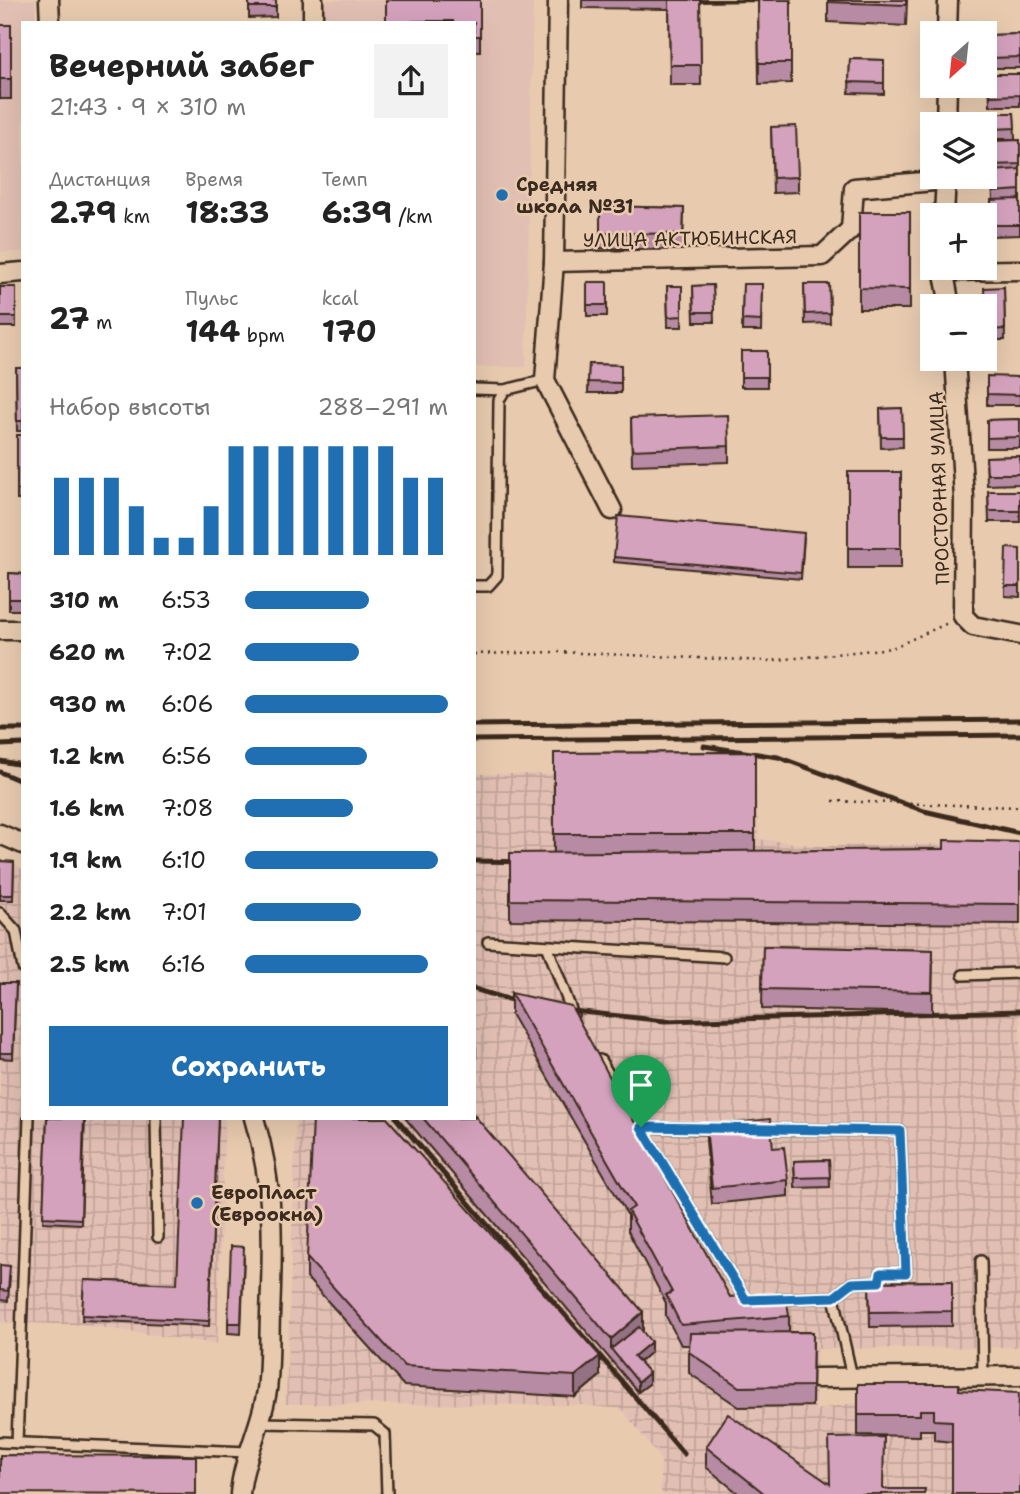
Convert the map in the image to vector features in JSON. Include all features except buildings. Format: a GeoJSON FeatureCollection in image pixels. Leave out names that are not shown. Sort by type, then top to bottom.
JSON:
{"type":"FeatureCollection","features":[{"type":"Feature","properties":{"kind":"street"},"geometry":{"type":"LineString","coordinates":[[49,0],[50,21]]}},
{"type":"Feature","properties":{"kind":"street"},"geometry":{"type":"LineString","coordinates":[[313,0],[313,21]]}},
{"type":"Feature","properties":{"kind":"street"},"geometry":{"type":"LineString","coordinates":[[558,0],[554,262],[545,380],[612,510]]}},
{"type":"Feature","properties":{"kind":"street"},"geometry":{"type":"LineString","coordinates":[[947,21],[948,0]]}},
{"type":"Feature","properties":{"kind":"street","name":"УЛИЦА АКТЮБИНСКАЯ"},"geometry":{"type":"LineString","coordinates":[[554,262],[822,256],[851,229],[854,188],[920,181]]}},
{"type":"Feature","properties":{"kind":"street"},"geometry":{"type":"LineString","coordinates":[[997,270],[1020,270]]}},
{"type":"Feature","properties":{"kind":"street"},"geometry":{"type":"LineString","coordinates":[[0,274],[21,272]]}},
{"type":"Feature","properties":{"kind":"street","name":"ПРОСТОРНАЯ УЛИЦА"},"geometry":{"type":"LineString","coordinates":[[956,371],[964,498],[963,616]]}},
{"type":"Feature","properties":{"kind":"street"},"geometry":{"type":"LineString","coordinates":[[963,616],[972,626],[1020,635]]}},
{"type":"Feature","properties":{"kind":"street"},"geometry":{"type":"LineString","coordinates":[[0,630],[21,630]]}},
{"type":"Feature","properties":{"kind":"street"},"geometry":{"type":"LineString","coordinates":[[0,834],[21,843]]}},
{"type":"Feature","properties":{"kind":"street"},"geometry":{"type":"LineString","coordinates":[[240,1494],[248,1452],[260,1423],[267,1391],[274,1227],[268,1162],[255,1120]]}},
{"type":"Feature","properties":{"kind":"street"},"geometry":{"type":"LineString","coordinates":[[816,1378],[1020,1376]]}},
{"type":"Feature","properties":{"kind":"lane"},"geometry":{"type":"LineString","coordinates":[[476,389],[505,390],[545,380]]}},
{"type":"Feature","properties":{"kind":"lane"},"geometry":{"type":"LineString","coordinates":[[476,586],[488,586],[497,576],[499,400],[505,390]]}},
{"type":"Feature","properties":{"kind":"lane"},"geometry":{"type":"LineString","coordinates":[[0,913],[16,931],[21,957]]}},
{"type":"Feature","properties":{"kind":"lane"},"geometry":{"type":"LineString","coordinates":[[488,942],[548,948],[724,957]]}},
{"type":"Feature","properties":{"kind":"lane"},"geometry":{"type":"LineString","coordinates":[[548,948],[578,1023]]}},
{"type":"Feature","properties":{"kind":"lane"},"geometry":{"type":"LineString","coordinates":[[963,975],[1020,973]]}},
{"type":"Feature","properties":{"kind":"lane"},"geometry":{"type":"LineString","coordinates":[[592,1046],[746,1300],[759,1300]]}},
{"type":"Feature","properties":{"kind":"lane"},"geometry":{"type":"LineString","coordinates":[[17,1443],[29,1120]]}},
{"type":"Feature","properties":{"kind":"lane"},"geometry":{"type":"LineString","coordinates":[[156,1120],[158,1237]]}},
{"type":"Feature","properties":{"kind":"lane"},"geometry":{"type":"LineString","coordinates":[[641,1127],[723,1129]]}},
{"type":"Feature","properties":{"kind":"lane"},"geometry":{"type":"LineString","coordinates":[[750,1129],[900,1131],[906,1273],[881,1273],[879,1282],[852,1283],[834,1297],[771,1299]]}},
{"type":"Feature","properties":{"kind":"lane"},"geometry":{"type":"LineString","coordinates":[[981,1261],[983,1376]]}},
{"type":"Feature","properties":{"kind":"lane"},"geometry":{"type":"LineString","coordinates":[[834,1297],[852,1377]]}},
{"type":"Feature","properties":{"kind":"lane"},"geometry":{"type":"LineString","coordinates":[[260,1423],[374,1425],[385,1434],[387,1494]]}},
{"type":"Feature","properties":{"kind":"lane"},"geometry":{"type":"LineString","coordinates":[[0,1442],[248,1452]]}},
{"type":"Feature","properties":{"kind":"path"},"geometry":{"type":"LineString","coordinates":[[476,654],[558,652],[768,662],[892,648],[963,616]]}},
{"type":"Feature","properties":{"kind":"path"},"geometry":{"type":"LineString","coordinates":[[833,801],[1020,807]]}},
{"type":"Feature","properties":{"kind":"shaded area"},"geometry":{"type":"Polygon","coordinates":[[[0,0],[35,0],[35,21],[21,21],[21,252],[0,252],[0,0]]]}},
{"type":"Feature","properties":{"kind":"shaded area","name":"Средняя школа №31"},"geometry":{"type":"Polygon","coordinates":[[[325,0],[533,0],[526,367],[476,367],[476,21],[325,21],[325,0]]]}},
{"type":"Feature","properties":{"kind":"shaded area"},"geometry":{"type":"Polygon","coordinates":[[[755,773],[759,839],[820,846],[952,844],[1020,856],[1020,1347],[817,1349],[815,1410],[852,1403],[1018,1413],[1016,1494],[661,1494],[661,1460],[622,1409],[579,1405],[286,1404],[296,1120],[476,1120],[476,774],[755,773]]]}},
{"type":"Feature","properties":{"kind":"shaded area"},"geometry":{"type":"Polygon","coordinates":[[[0,863],[15,864],[21,868],[21,1120],[225,1120],[217,1344],[84,1325],[0,1322],[0,863]]]}},
{"type":"Feature","properties":{"kind":"railway"},"geometry":{"type":"LineString","coordinates":[[476,725],[1020,720]]}},
{"type":"Feature","properties":{"kind":"railway"},"geometry":{"type":"LineString","coordinates":[[0,729],[21,729]]}},
{"type":"Feature","properties":{"kind":"railway"},"geometry":{"type":"LineString","coordinates":[[476,740],[1020,735]]}},
{"type":"Feature","properties":{"kind":"railway"},"geometry":{"type":"LineString","coordinates":[[0,745],[21,744]]}},
{"type":"Feature","properties":{"kind":"railway"},"geometry":{"type":"LineString","coordinates":[[704,746],[778,757],[924,811],[1020,833]]}},
{"type":"Feature","properties":{"kind":"railway"},"geometry":{"type":"LineString","coordinates":[[0,761],[21,765]]}},
{"type":"Feature","properties":{"kind":"railway"},"geometry":{"type":"LineString","coordinates":[[0,772],[21,781]]}},
{"type":"Feature","properties":{"kind":"railway"},"geometry":{"type":"LineString","coordinates":[[476,861],[528,862]]}},
{"type":"Feature","properties":{"kind":"railway"},"geometry":{"type":"LineString","coordinates":[[476,990],[531,1006]]}},
{"type":"Feature","properties":{"kind":"railway"},"geometry":{"type":"LineString","coordinates":[[555,1009],[665,1021],[1020,1011]]}},
{"type":"Feature","properties":{"kind":"railway"},"geometry":{"type":"LineString","coordinates":[[398,1120],[684,1454]]}},
{"type":"Feature","properties":{"kind":"place","name":"Средняя школа №31"},"geometry":{"type":"Point","coordinates":[502,195]}},
{"type":"Feature","properties":{"kind":"place","name":"ЕвроПласт (Евроокна)"},"geometry":{"type":"Point","coordinates":[197,1203]}},
{"type":"Feature","properties":{"kind":"route"},"geometry":{"type":"LineString","coordinates":[[641,1127],[900,1131],[906,1273],[881,1273],[879,1282],[852,1283],[834,1297],[746,1300],[641,1127]]}}]}
